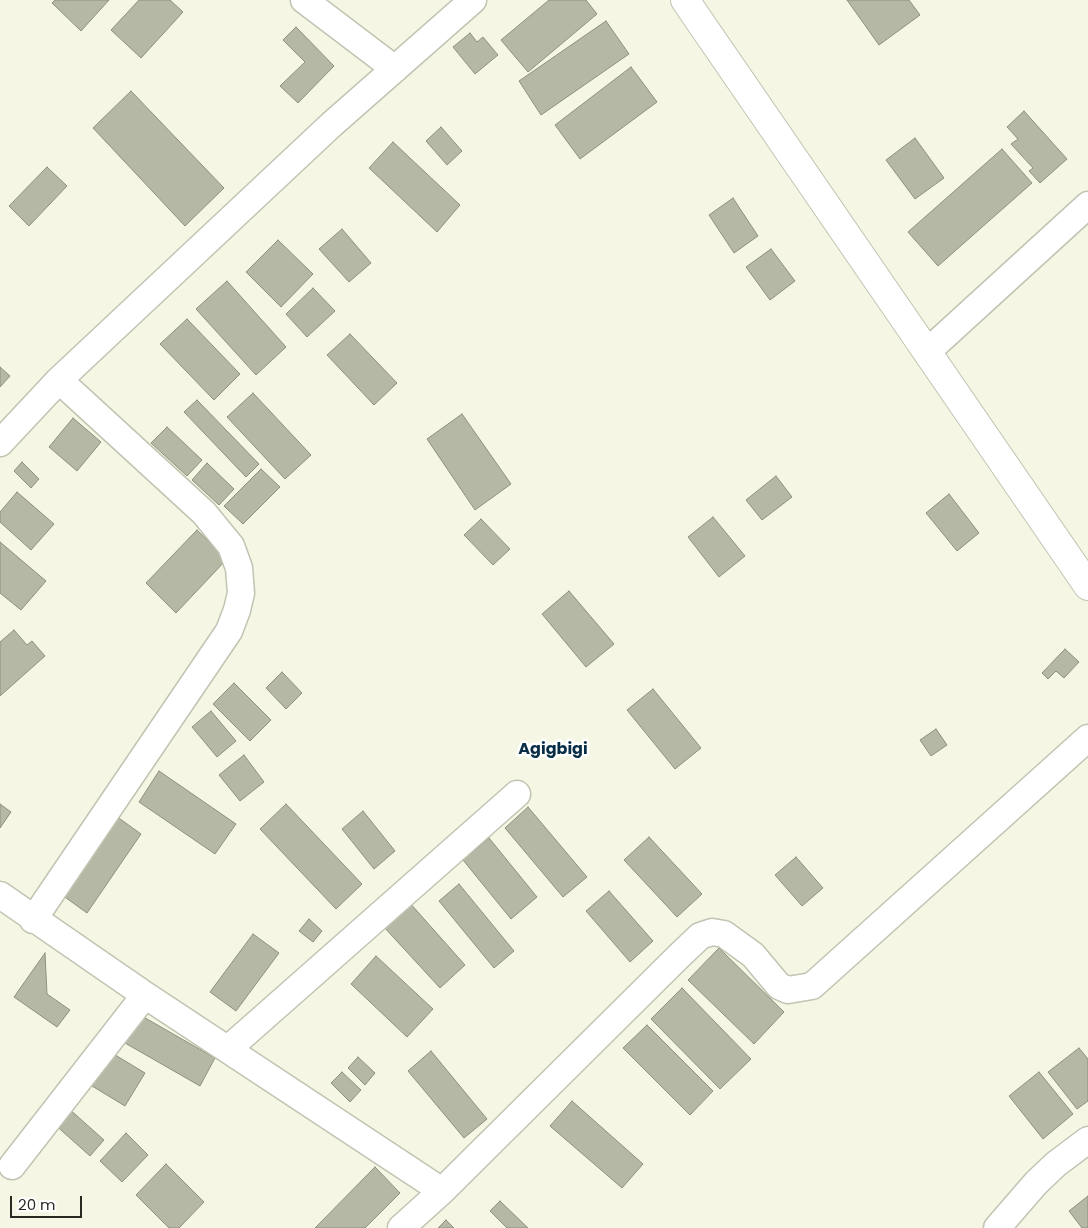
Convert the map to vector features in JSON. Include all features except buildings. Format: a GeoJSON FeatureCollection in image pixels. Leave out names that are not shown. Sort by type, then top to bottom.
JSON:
{"type":"FeatureCollection","features":[{"type":"Feature","properties":{"kind":"main road"},"geometry":{"type":"LineString","coordinates":[[684,0],[1088,586]]}},
{"type":"Feature","properties":{"kind":"street"},"geometry":{"type":"LineString","coordinates":[[304,0],[395,69]]}},
{"type":"Feature","properties":{"kind":"street"},"geometry":{"type":"LineString","coordinates":[[0,443],[60,380],[331,125],[473,0]]}},
{"type":"Feature","properties":{"kind":"street"},"geometry":{"type":"LineString","coordinates":[[927,352],[1088,205]]}},
{"type":"Feature","properties":{"kind":"street"},"geometry":{"type":"LineString","coordinates":[[33,920],[229,631],[241,593],[239,568],[231,546],[204,513],[60,380]]}},
{"type":"Feature","properties":{"kind":"street"},"geometry":{"type":"LineString","coordinates":[[401,1228],[442,1191],[700,936],[712,932],[724,934],[753,955],[780,986],[788,990],[812,986],[1088,738]]}},
{"type":"Feature","properties":{"kind":"street"},"geometry":{"type":"LineString","coordinates":[[228,1049],[516,794]]}},
{"type":"Feature","properties":{"kind":"street"},"geometry":{"type":"LineString","coordinates":[[0,895],[33,920],[442,1191]]}},
{"type":"Feature","properties":{"kind":"street"},"geometry":{"type":"LineString","coordinates":[[12,1166],[145,994]]}},
{"type":"Feature","properties":{"kind":"street"},"geometry":{"type":"LineString","coordinates":[[997,1228],[1036,1183],[1056,1164],[1088,1140]]}},
{"type":"Feature","properties":{"kind":"district","name":"Agigbigi"},"geometry":{"type":"Point","coordinates":[553,750]}}]}
